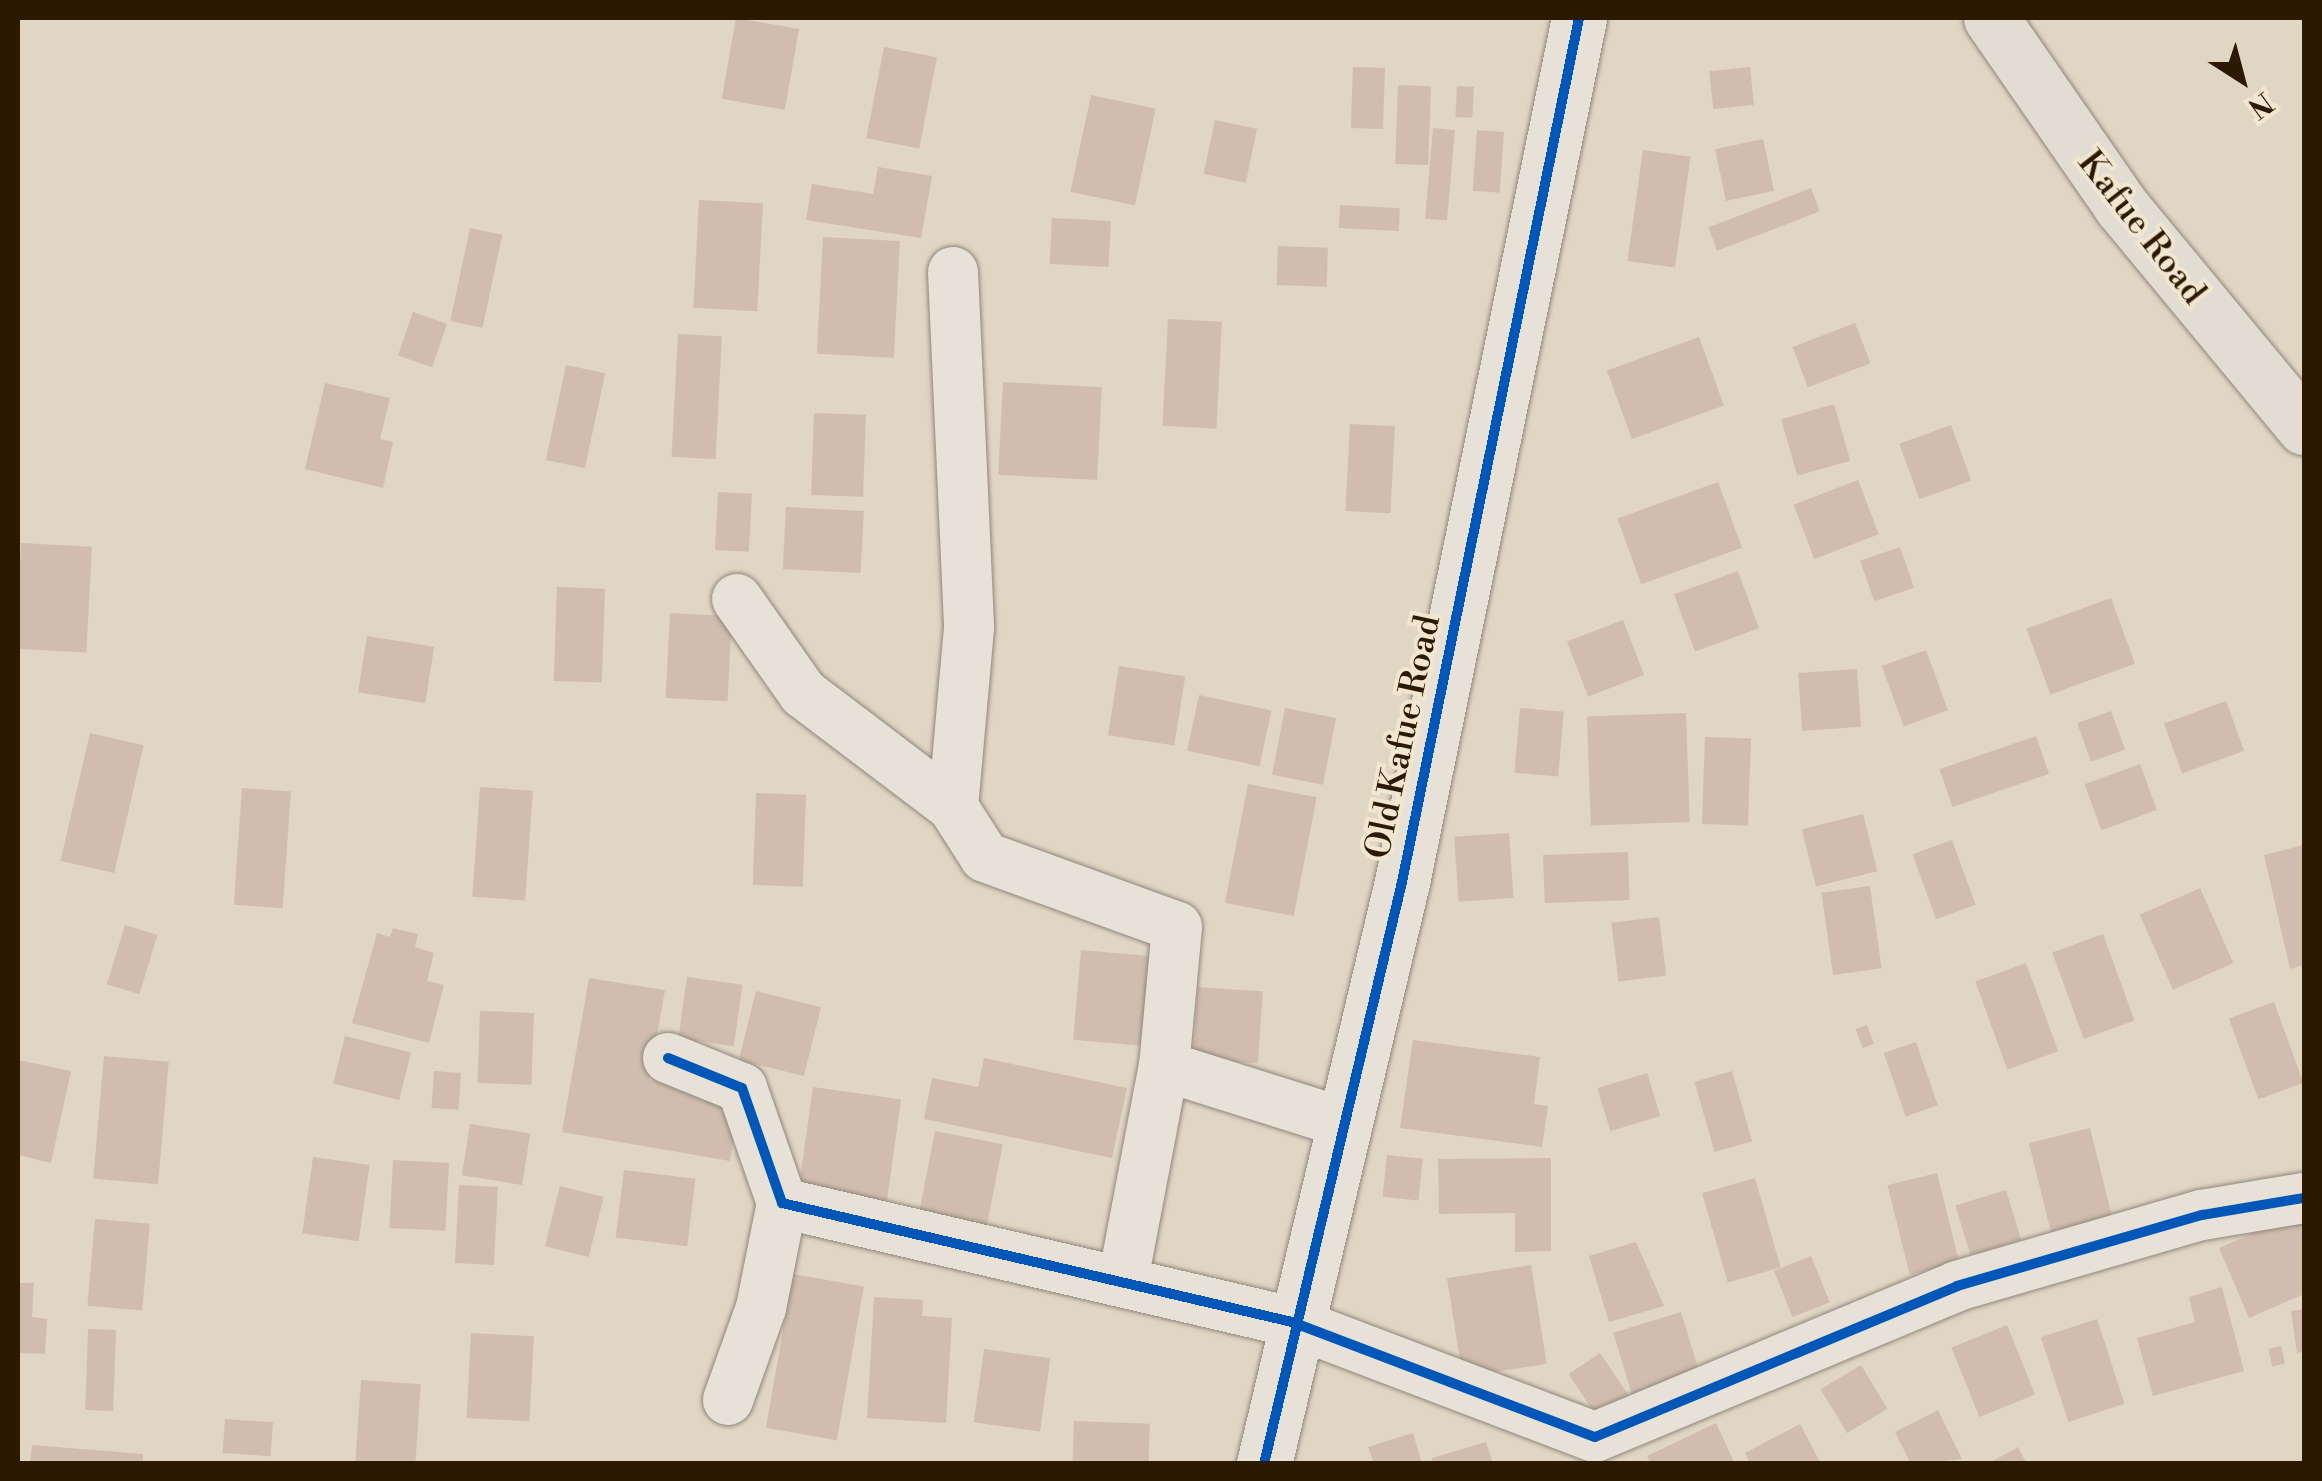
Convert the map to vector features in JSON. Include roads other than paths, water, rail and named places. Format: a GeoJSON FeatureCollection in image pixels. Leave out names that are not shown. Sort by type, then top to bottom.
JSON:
{"type":"FeatureCollection","features":[{"type":"Feature","properties":{"kind":"highway","name":"Kafue Road"},"geometry":{"type":"LineString","coordinates":[[1991,18],[2121,206],[2304,427]]}},
{"type":"Feature","properties":{"kind":"street","name":"Old Kafue Road"},"geometry":{"type":"LineString","coordinates":[[1264,1464],[1292,1322],[1402,882],[1579,18]]}},
{"type":"Feature","properties":{"kind":"street"},"geometry":{"type":"LineString","coordinates":[[953,272],[970,628],[954,807]]}},
{"type":"Feature","properties":{"kind":"street"},"geometry":{"type":"LineString","coordinates":[[737,600],[843,732],[954,807],[986,857],[1176,927],[1164,1066],[1123,1280]]}},
{"type":"Feature","properties":{"kind":"street"},"geometry":{"type":"LineString","coordinates":[[668,1058],[742,1088],[782,1203],[761,1308],[728,1400]]}},
{"type":"Feature","properties":{"kind":"street"},"geometry":{"type":"LineString","coordinates":[[1164,1066],[1342,1122]]}},
{"type":"Feature","properties":{"kind":"street"},"geometry":{"type":"LineString","coordinates":[[782,1203],[1292,1322],[1601,1450],[1957,1286],[2202,1215],[2304,1198]]}}]}
